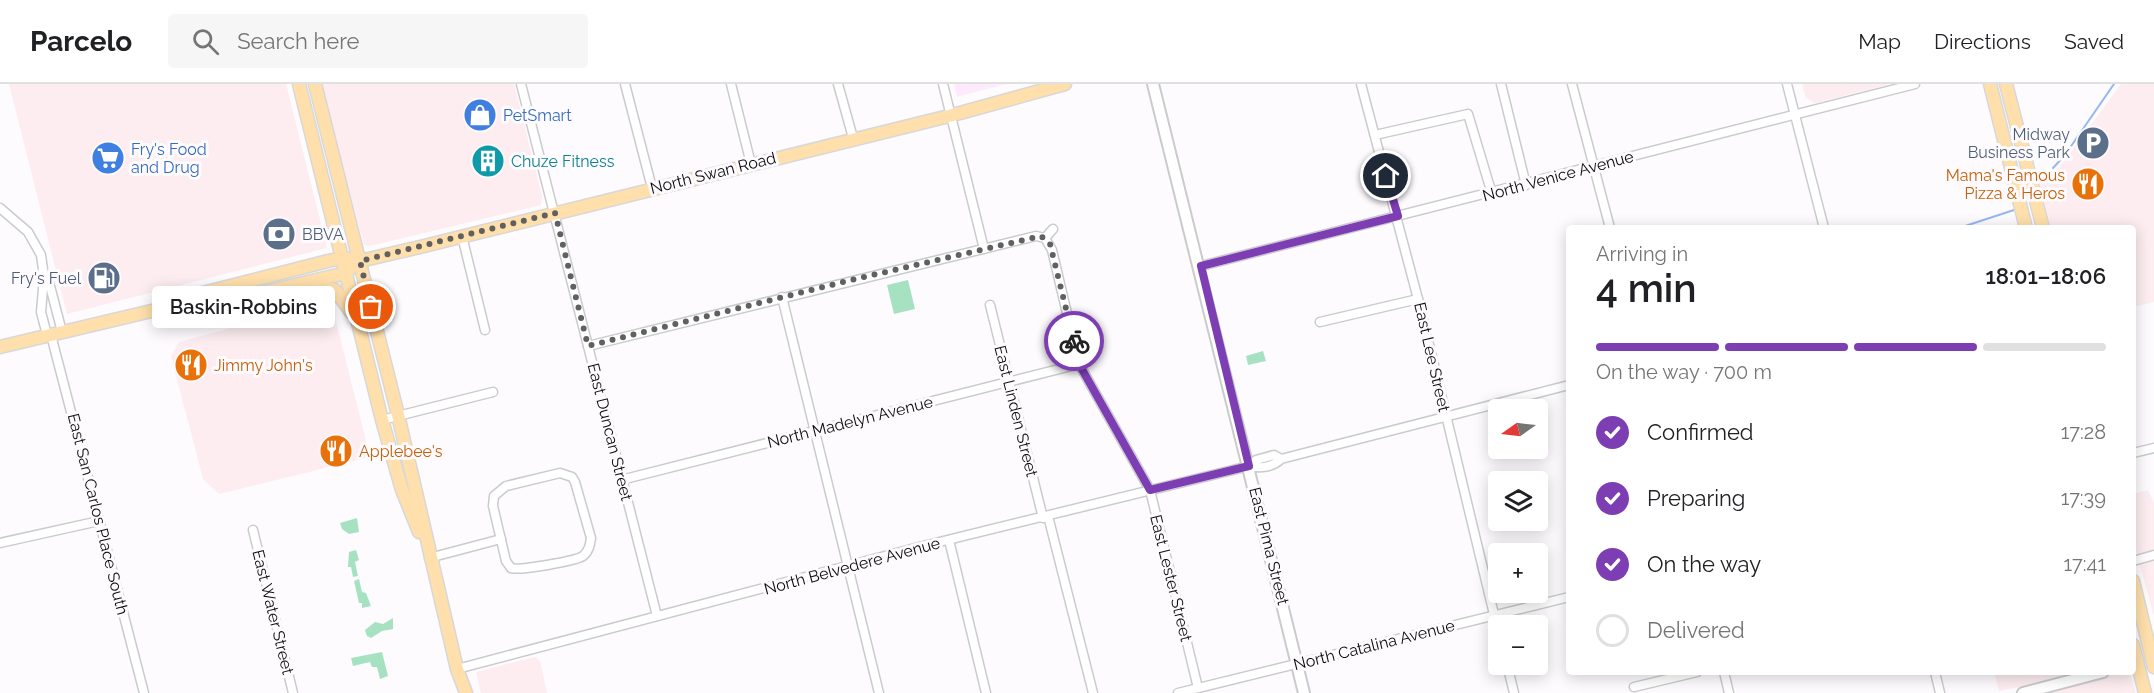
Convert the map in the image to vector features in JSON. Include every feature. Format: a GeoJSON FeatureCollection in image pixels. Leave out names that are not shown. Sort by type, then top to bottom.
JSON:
{"type":"FeatureCollection","features":[{"type":"Feature","properties":{"kind":"main road"},"geometry":{"type":"LineString","coordinates":[[299,84],[382,420],[402,490],[429,558]]}},
{"type":"Feature","properties":{"kind":"main road"},"geometry":{"type":"LineString","coordinates":[[315,84],[398,415],[429,558],[457,669],[466,693]]}},
{"type":"Feature","properties":{"kind":"main road","name":"North Swan Road"},"geometry":{"type":"LineString","coordinates":[[182,304],[188,297],[342,258],[360,261],[949,116],[1065,84]]}},
{"type":"Feature","properties":{"kind":"main road"},"geometry":{"type":"LineString","coordinates":[[1990,84],[2025,225]]}},
{"type":"Feature","properties":{"kind":"main road"},"geometry":{"type":"LineString","coordinates":[[2006,84],[2042,225]]}},
{"type":"Feature","properties":{"kind":"main road","name":"North Swan Road"},"geometry":{"type":"LineString","coordinates":[[0,346],[182,304],[194,309],[346,273],[360,261]]}},
{"type":"Feature","properties":{"kind":"main road"},"geometry":{"type":"LineString","coordinates":[[308,282],[328,286],[340,294],[360,328]]}},
{"type":"Feature","properties":{"kind":"main road"},"geometry":{"type":"LineString","coordinates":[[2136,593],[2153,662]]}},
{"type":"Feature","properties":{"kind":"main road"},"geometry":{"type":"LineString","coordinates":[[2136,668],[2145,693]]}},
{"type":"Feature","properties":{"kind":"street","name":"East Duncan Street"},"geometry":{"type":"LineString","coordinates":[[521,84],[657,615]]}},
{"type":"Feature","properties":{"kind":"street"},"geometry":{"type":"LineString","coordinates":[[626,84],[652,188]]}},
{"type":"Feature","properties":{"kind":"street"},"geometry":{"type":"LineString","coordinates":[[731,84],[751,164]]}},
{"type":"Feature","properties":{"kind":"street"},"geometry":{"type":"LineString","coordinates":[[838,84],[853,138]]}},
{"type":"Feature","properties":{"kind":"street"},"geometry":{"type":"LineString","coordinates":[[943,84],[949,116],[984,249]]}},
{"type":"Feature","properties":{"kind":"street","name":"East Pima Street"},"geometry":{"type":"LineString","coordinates":[[1153,84],[1201,266],[1304,693]]}},
{"type":"Feature","properties":{"kind":"street","name":"East Lee Street"},"geometry":{"type":"LineString","coordinates":[[1361,84],[1398,216],[1494,615]]}},
{"type":"Feature","properties":{"kind":"street"},"geometry":{"type":"LineString","coordinates":[[1501,84],[1526,185]]}},
{"type":"Feature","properties":{"kind":"street"},"geometry":{"type":"LineString","coordinates":[[1787,84],[1823,225]]}},
{"type":"Feature","properties":{"kind":"street","name":"North Venice Avenue"},"geometry":{"type":"LineString","coordinates":[[1201,266],[1492,194],[1915,84]]}},
{"type":"Feature","properties":{"kind":"street"},"geometry":{"type":"LineString","coordinates":[[1576,85],[1609,225]]}},
{"type":"Feature","properties":{"kind":"street"},"geometry":{"type":"LineString","coordinates":[[1375,135],[1468,114],[1492,194]]}},
{"type":"Feature","properties":{"kind":"street"},"geometry":{"type":"LineString","coordinates":[[0,208],[35,242],[41,255],[44,278],[41,312],[53,334]]}},
{"type":"Feature","properties":{"kind":"street"},"geometry":{"type":"LineString","coordinates":[[588,346],[1036,236],[1045,238],[1053,229]]}},
{"type":"Feature","properties":{"kind":"street"},"geometry":{"type":"LineString","coordinates":[[462,236],[485,330]]}},
{"type":"Feature","properties":{"kind":"street","name":"East Lester Street"},"geometry":{"type":"LineString","coordinates":[[1045,238],[1052,250],[1079,364],[1150,490],[1195,690]]}},
{"type":"Feature","properties":{"kind":"street"},"geometry":{"type":"LineString","coordinates":[[44,278],[49,282],[53,334]]}},
{"type":"Feature","properties":{"kind":"street"},"geometry":{"type":"LineString","coordinates":[[782,297],[879,693]]}},
{"type":"Feature","properties":{"kind":"street"},"geometry":{"type":"LineString","coordinates":[[1320,322],[1418,299]]}},
{"type":"Feature","properties":{"kind":"street","name":"East Linden Street"},"geometry":{"type":"LineString","coordinates":[[990,305],[1093,693]]}},
{"type":"Feature","properties":{"kind":"street","name":"East San Carlos Place South"},"geometry":{"type":"LineString","coordinates":[[53,334],[144,693]]}},
{"type":"Feature","properties":{"kind":"street","name":"North Madelyn Avenue"},"geometry":{"type":"LineString","coordinates":[[621,480],[1079,364]]}},
{"type":"Feature","properties":{"kind":"street"},"geometry":{"type":"LineString","coordinates":[[1446,416],[1566,386]]}},
{"type":"Feature","properties":{"kind":"street"},"geometry":{"type":"LineString","coordinates":[[382,420],[493,392]]}},
{"type":"Feature","properties":{"kind":"street","name":"North Belvedere Avenue"},"geometry":{"type":"LineString","coordinates":[[457,669],[949,540],[1249,466],[1256,460],[1274,455],[1281,459],[1446,416]]}},
{"type":"Feature","properties":{"kind":"street"},"geometry":{"type":"LineString","coordinates":[[2136,452],[2154,448]]}},
{"type":"Feature","properties":{"kind":"street"},"geometry":{"type":"LineString","coordinates":[[555,474],[572,477],[591,538],[590,546],[585,554],[576,559],[516,569],[506,561],[501,539],[493,506],[497,492],[506,486],[555,474]]}},
{"type":"Feature","properties":{"kind":"street"},"geometry":{"type":"LineString","coordinates":[[0,543],[99,521]]}},
{"type":"Feature","properties":{"kind":"street","name":"East Water Street"},"geometry":{"type":"LineString","coordinates":[[253,530],[293,693]]}},
{"type":"Feature","properties":{"kind":"street"},"geometry":{"type":"LineString","coordinates":[[429,558],[501,539]]}},
{"type":"Feature","properties":{"kind":"street"},"geometry":{"type":"LineString","coordinates":[[949,540],[986,693]]}},
{"type":"Feature","properties":{"kind":"street"},"geometry":{"type":"LineString","coordinates":[[2136,560],[2154,555]]}},
{"type":"Feature","properties":{"kind":"street","name":"North Catalina Avenue"},"geometry":{"type":"LineString","coordinates":[[1494,615],[1566,598]]}},
{"type":"Feature","properties":{"kind":"street","name":"North Catalina Avenue"},"geometry":{"type":"LineString","coordinates":[[1178,693],[1488,616]]}},
{"type":"Feature","properties":{"kind":"street"},"geometry":{"type":"LineString","coordinates":[[2136,665],[2153,662]]}},
{"type":"Feature","properties":{"kind":"street"},"geometry":{"type":"LineString","coordinates":[[1510,675],[1514,693]]}},
{"type":"Feature","properties":{"kind":"street"},"geometry":{"type":"LineString","coordinates":[[1634,687],[1684,675]]}},
{"type":"Feature","properties":{"kind":"street"},"geometry":{"type":"LineString","coordinates":[[1725,675],[1729,693]]}},
{"type":"Feature","properties":{"kind":"street"},"geometry":{"type":"LineString","coordinates":[[1936,675],[1940,693]]}},
{"type":"Feature","properties":{"kind":"street"},"geometry":{"type":"LineString","coordinates":[[2023,693],[2092,675]]}},
{"type":"Feature","properties":{"kind":"shaded area"},"geometry":{"type":"Polygon","coordinates":[[[9,84],[286,84],[327,248],[67,314],[9,84]]]}},
{"type":"Feature","properties":{"kind":"shaded area"},"geometry":{"type":"Polygon","coordinates":[[[321,84],[514,84],[542,196],[541,205],[370,246],[364,245],[321,84]]]}},
{"type":"Feature","properties":{"kind":"shaded area"},"geometry":{"type":"Polygon","coordinates":[[[954,84],[1005,84],[957,97],[954,84]]]}},
{"type":"Feature","properties":{"kind":"shaded area"},"geometry":{"type":"Polygon","coordinates":[[[1802,84],[1890,84],[1815,103],[1806,98],[1802,84]]]}},
{"type":"Feature","properties":{"kind":"shaded area"},"geometry":{"type":"Polygon","coordinates":[[[2121,84],[2154,84],[2154,302],[2136,306],[2136,225],[2050,225],[2037,173],[2059,168],[2121,84]]]}},
{"type":"Feature","properties":{"kind":"shaded area"},"geometry":{"type":"Polygon","coordinates":[[[324,303],[332,306],[370,457],[219,494],[203,479],[171,356],[179,342],[324,303]]]}},
{"type":"Feature","properties":{"kind":"shaded area"},"geometry":{"type":"Polygon","coordinates":[[[2148,490],[2154,503],[2154,617],[2136,550],[2136,493],[2148,490]]]}},
{"type":"Feature","properties":{"kind":"shaded area"},"geometry":{"type":"Polygon","coordinates":[[[535,657],[540,661],[547,693],[481,693],[476,672],[535,657]]]}},
{"type":"Feature","properties":{"kind":"shaded area"},"geometry":{"type":"Polygon","coordinates":[[[1995,675],[2131,675],[2136,693],[2047,693],[2044,682],[1999,691],[1995,675]]]}},
{"type":"Feature","properties":{"kind":"green space"},"geometry":{"type":"Polygon","coordinates":[[[908,280],[915,309],[894,314],[887,285],[908,280]]]}},
{"type":"Feature","properties":{"kind":"green space"},"geometry":{"type":"Polygon","coordinates":[[[1263,351],[1266,361],[1248,365],[1246,356],[1263,351]]]}},
{"type":"Feature","properties":{"kind":"green space"},"geometry":{"type":"Polygon","coordinates":[[[357,518],[359,532],[349,534],[342,529],[340,523],[357,518]]]}},
{"type":"Feature","properties":{"kind":"green space"},"geometry":{"type":"Polygon","coordinates":[[[356,550],[359,560],[355,562],[358,576],[353,577],[351,567],[348,567],[349,552],[356,550]]]}},
{"type":"Feature","properties":{"kind":"green space"},"geometry":{"type":"Polygon","coordinates":[[[359,579],[362,592],[366,593],[371,606],[362,608],[362,603],[359,603],[354,581],[359,579]]]}},
{"type":"Feature","properties":{"kind":"green space"},"geometry":{"type":"Polygon","coordinates":[[[393,618],[393,629],[382,631],[371,638],[367,636],[365,630],[375,622],[383,624],[393,618]]]}},
{"type":"Feature","properties":{"kind":"green space"},"geometry":{"type":"Polygon","coordinates":[[[382,652],[388,676],[380,679],[377,667],[372,667],[370,662],[353,666],[351,658],[382,652]]]}},
{"type":"Feature","properties":{"kind":"waterway"},"geometry":{"type":"LineString","coordinates":[[2053,168],[2065,155],[2114,84]]}},
{"type":"Feature","properties":{"kind":"waterway"},"geometry":{"type":"LineString","coordinates":[[1968,225],[2014,210]]}},
{"type":"Feature","properties":{"kind":"way so far"},"geometry":{"type":"LineString","coordinates":[[371,307],[360,261],[555,213],[588,346],[851,280],[894,272],[1041,236],[1050,244],[1074,341]]}},
{"type":"Feature","properties":{"kind":"place","name":"PetSmart"},"geometry":{"type":"Point","coordinates":[480,115]}},
{"type":"Feature","properties":{"kind":"place","name":"Midway Business Park"},"geometry":{"type":"Point","coordinates":[2093,143]}},
{"type":"Feature","properties":{"kind":"place","name":"Fry's Food and Drug"},"geometry":{"type":"Point","coordinates":[108,158]}},
{"type":"Feature","properties":{"kind":"place","name":"Chuze Fitness"},"geometry":{"type":"Point","coordinates":[488,161]}},
{"type":"Feature","properties":{"kind":"place","name":"Mama's Famous Pizza & Heros"},"geometry":{"type":"Point","coordinates":[2088,184]}},
{"type":"Feature","properties":{"kind":"place","name":"BBVA"},"geometry":{"type":"Point","coordinates":[279,234]}},
{"type":"Feature","properties":{"kind":"place","name":"Fry's Fuel"},"geometry":{"type":"Point","coordinates":[104,278]}},
{"type":"Feature","properties":{"kind":"place","name":"Baskin-Robbins"},"geometry":{"type":"Point","coordinates":[371,307]}},
{"type":"Feature","properties":{"kind":"place","name":"Jimmy John's"},"geometry":{"type":"Point","coordinates":[191,365]}},
{"type":"Feature","properties":{"kind":"place","name":"Applebee's"},"geometry":{"type":"Point","coordinates":[336,451]}},
{"type":"Feature","properties":{"kind":"route"},"geometry":{"type":"LineString","coordinates":[[1074,341],[1079,364],[1150,490],[1249,466],[1201,266],[1398,216],[1386,176]]}}]}
